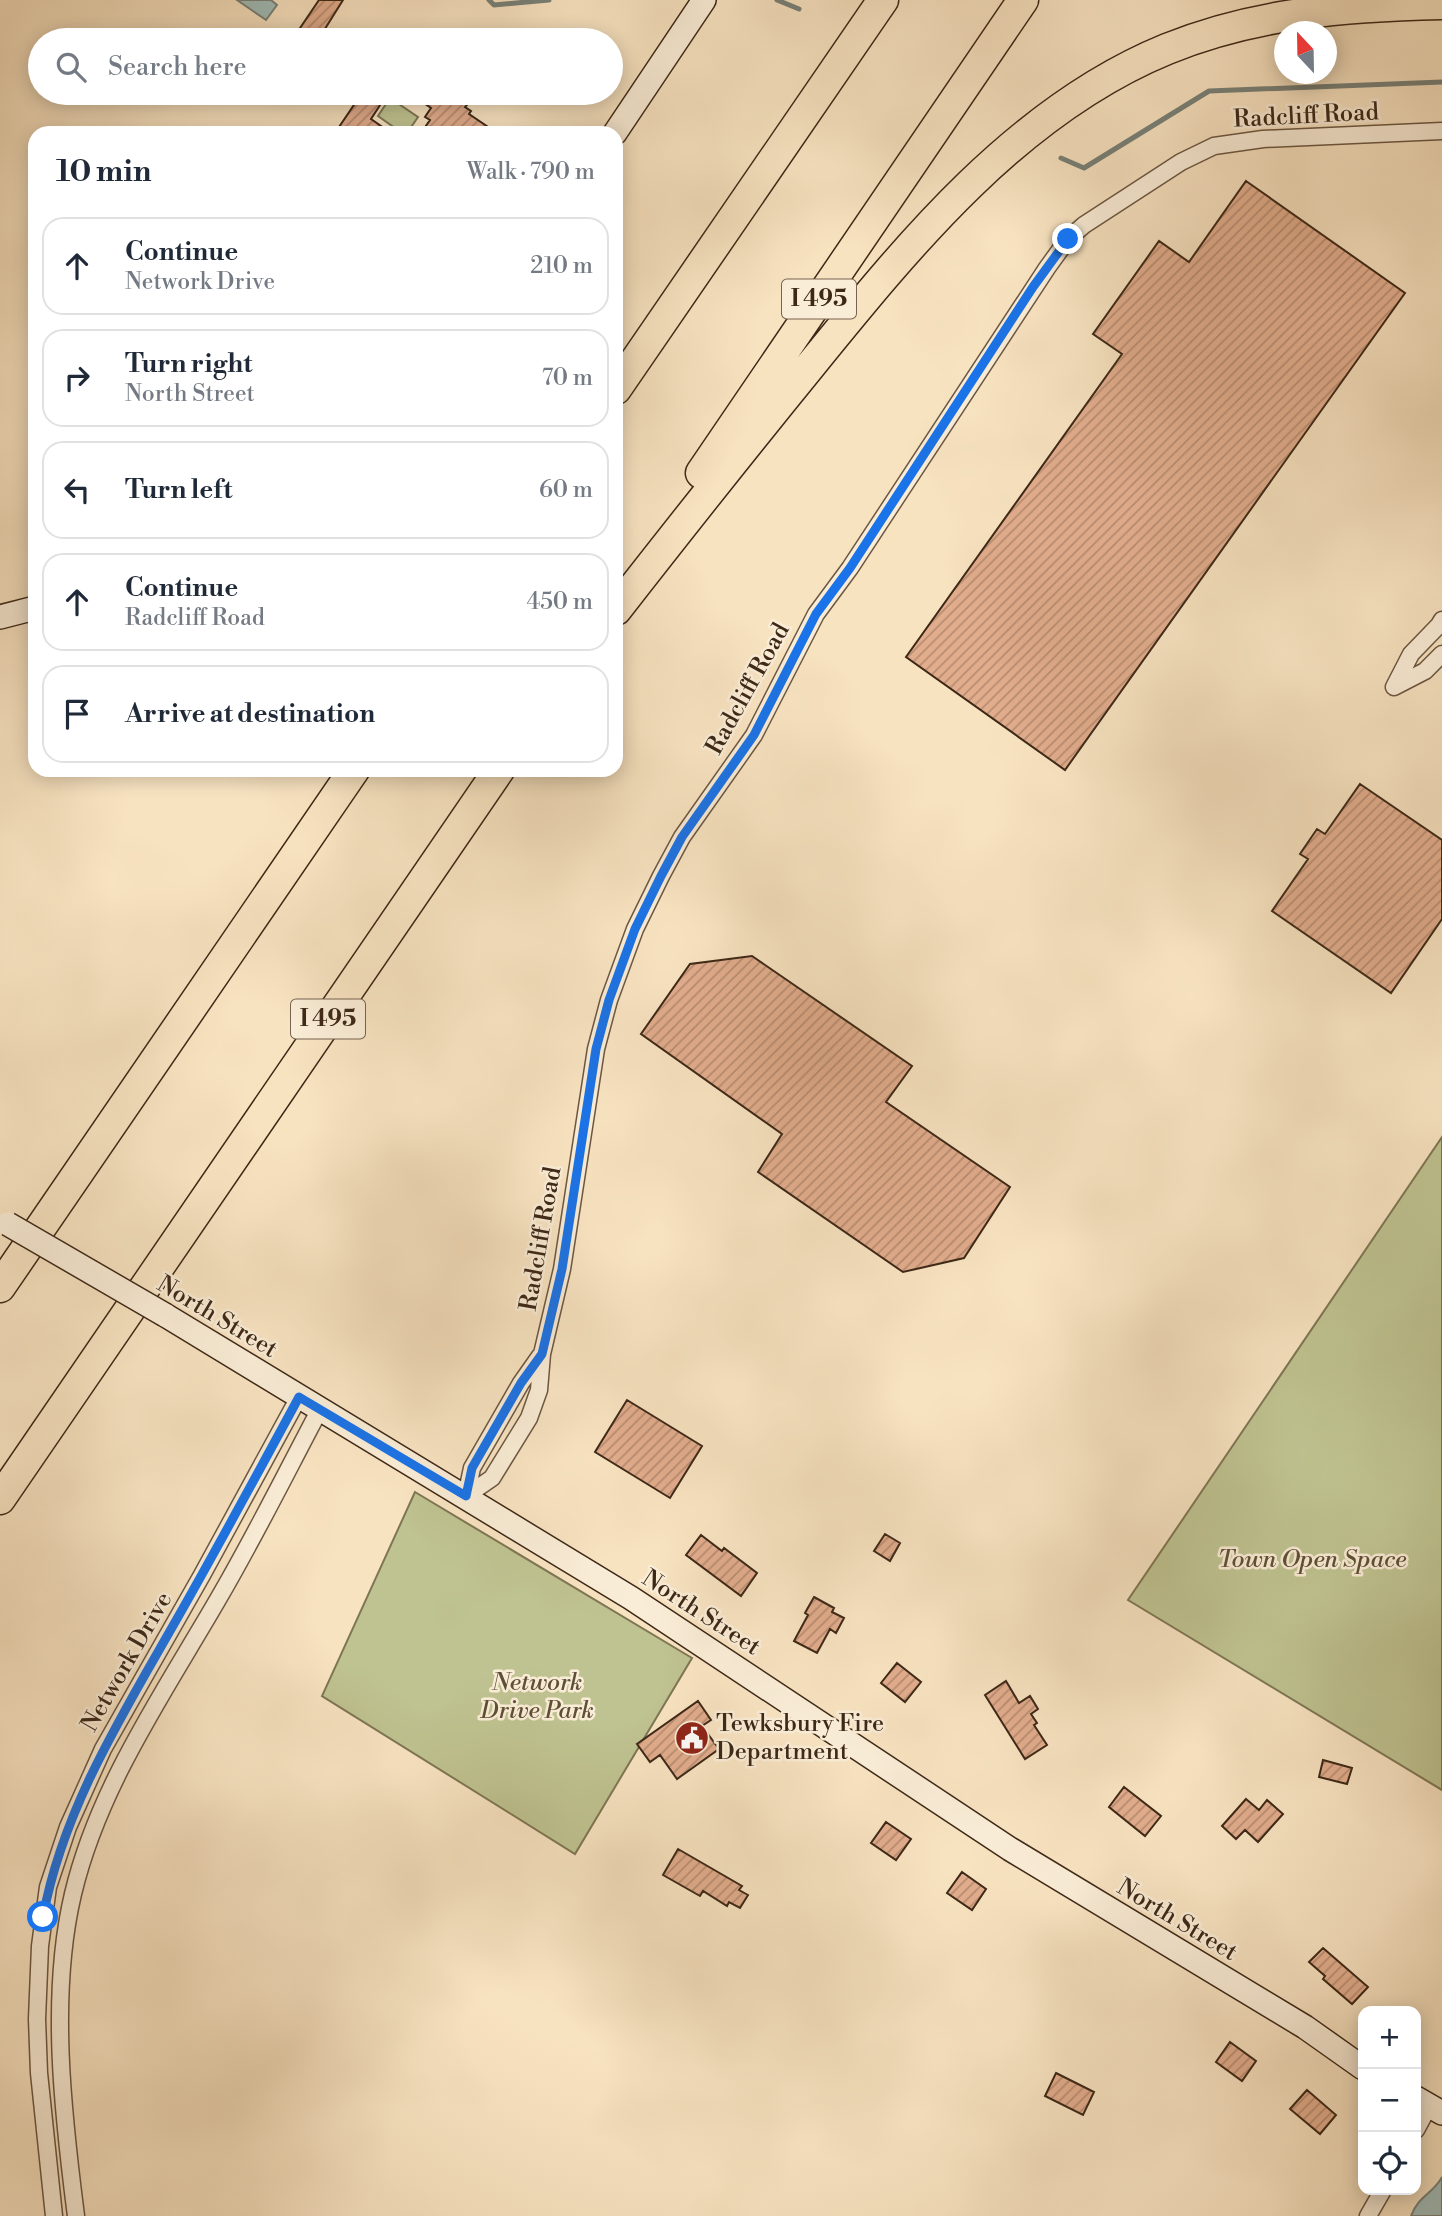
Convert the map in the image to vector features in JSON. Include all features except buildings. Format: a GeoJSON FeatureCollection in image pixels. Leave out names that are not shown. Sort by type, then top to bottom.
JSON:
{"type":"FeatureCollection","features":[{"type":"Feature","properties":{"kind":"highway"},"geometry":{"type":"LineString","coordinates":[[623,379],[883,0]]}},
{"type":"Feature","properties":{"kind":"highway","name":"I 495"},"geometry":{"type":"LineString","coordinates":[[623,587],[1023,0]]}},
{"type":"Feature","properties":{"kind":"highway"},"geometry":{"type":"LineString","coordinates":[[623,601],[797,381],[918,240],[991,166],[1065,106],[1128,67],[1166,49],[1230,27],[1310,12],[1442,4]]}},
{"type":"Feature","properties":{"kind":"highway"},"geometry":{"type":"LineString","coordinates":[[0,1287],[349,777]]}},
{"type":"Feature","properties":{"kind":"highway","name":"I 495"},"geometry":{"type":"LineString","coordinates":[[0,1499],[494,777]]}},
{"type":"Feature","properties":{"kind":"main road"},"geometry":{"type":"LineString","coordinates":[[620,126],[704,0]]}},
{"type":"Feature","properties":{"kind":"main road"},"geometry":{"type":"LineString","coordinates":[[0,617],[28,610]]}},
{"type":"Feature","properties":{"kind":"main road","name":"North Street"},"geometry":{"type":"LineString","coordinates":[[4,1221],[165,1315],[631,1598],[1010,1849],[1305,2027],[1358,2064]]}},
{"type":"Feature","properties":{"kind":"street","name":"Radcliff Road"},"geometry":{"type":"LineString","coordinates":[[466,1496],[492,1478],[529,1418],[539,1390],[542,1354],[562,1269],[596,1049],[609,1000],[635,929],[682,837],[754,735],[816,614],[850,568],[1060,249],[1074,233],[1096,216],[1181,162],[1214,146],[1264,139],[1442,131]]}},
{"type":"Feature","properties":{"kind":"street"},"geometry":{"type":"LineString","coordinates":[[1442,620],[1411,654],[1394,687],[1425,671],[1442,654]]}},
{"type":"Feature","properties":{"kind":"street"},"geometry":{"type":"LineString","coordinates":[[466,1496],[472,1468],[521,1383],[542,1354]]}},
{"type":"Feature","properties":{"kind":"street","name":"Network Drive"},"geometry":{"type":"LineString","coordinates":[[54,2216],[39,2073],[37,2019],[40,1946],[48,1887],[68,1827],[103,1749],[299,1397]]}},
{"type":"Feature","properties":{"kind":"street","name":"Network Drive"},"geometry":{"type":"LineString","coordinates":[[76,2216],[60,2018],[64,1949],[76,1882],[91,1835],[125,1759],[225,1587],[320,1409]]}},
{"type":"Feature","properties":{"kind":"street"},"geometry":{"type":"LineString","coordinates":[[1368,2216],[1380,2195]]}},
{"type":"Feature","properties":{"kind":"green space"},"geometry":{"type":"Polygon","coordinates":[[[385,105],[400,105],[418,117],[412,126],[392,126],[378,116],[385,105]]]}},
{"type":"Feature","properties":{"kind":"green space","name":"Town Open Space"},"geometry":{"type":"Polygon","coordinates":[[[1442,1137],[1442,1790],[1128,1600],[1442,1137]]]}},
{"type":"Feature","properties":{"kind":"green space","name":"Network Drive Park"},"geometry":{"type":"Polygon","coordinates":[[[415,1492],[692,1658],[575,1854],[322,1696],[415,1492]]]}},
{"type":"Feature","properties":{"kind":"water"},"geometry":{"type":"Polygon","coordinates":[[[237,0],[271,0],[277,5],[266,20],[237,0]]]}},
{"type":"Feature","properties":{"kind":"water"},"geometry":{"type":"Polygon","coordinates":[[[1442,2177],[1442,2216],[1411,2216],[1414,2209],[1442,2177]]]}},
{"type":"Feature","properties":{"kind":"waterway"},"geometry":{"type":"LineString","coordinates":[[489,0],[494,5],[549,0]]}},
{"type":"Feature","properties":{"kind":"waterway"},"geometry":{"type":"LineString","coordinates":[[777,0],[799,9]]}},
{"type":"Feature","properties":{"kind":"waterway"},"geometry":{"type":"LineString","coordinates":[[1061,158],[1084,168],[1209,91],[1442,82]]}},
{"type":"Feature","properties":{"kind":"place","name":"Tewksbury Fire Department"},"geometry":{"type":"Point","coordinates":[692,1738]}},
{"type":"Feature","properties":{"kind":"route"},"geometry":{"type":"LineString","coordinates":[[43,1917],[48,1887],[68,1827],[103,1749],[299,1397],[466,1496],[472,1468],[521,1383],[542,1354],[562,1269],[596,1049],[609,1000],[635,929],[682,837],[754,735],[816,614],[850,568],[1033,287],[1068,239]]}}]}
